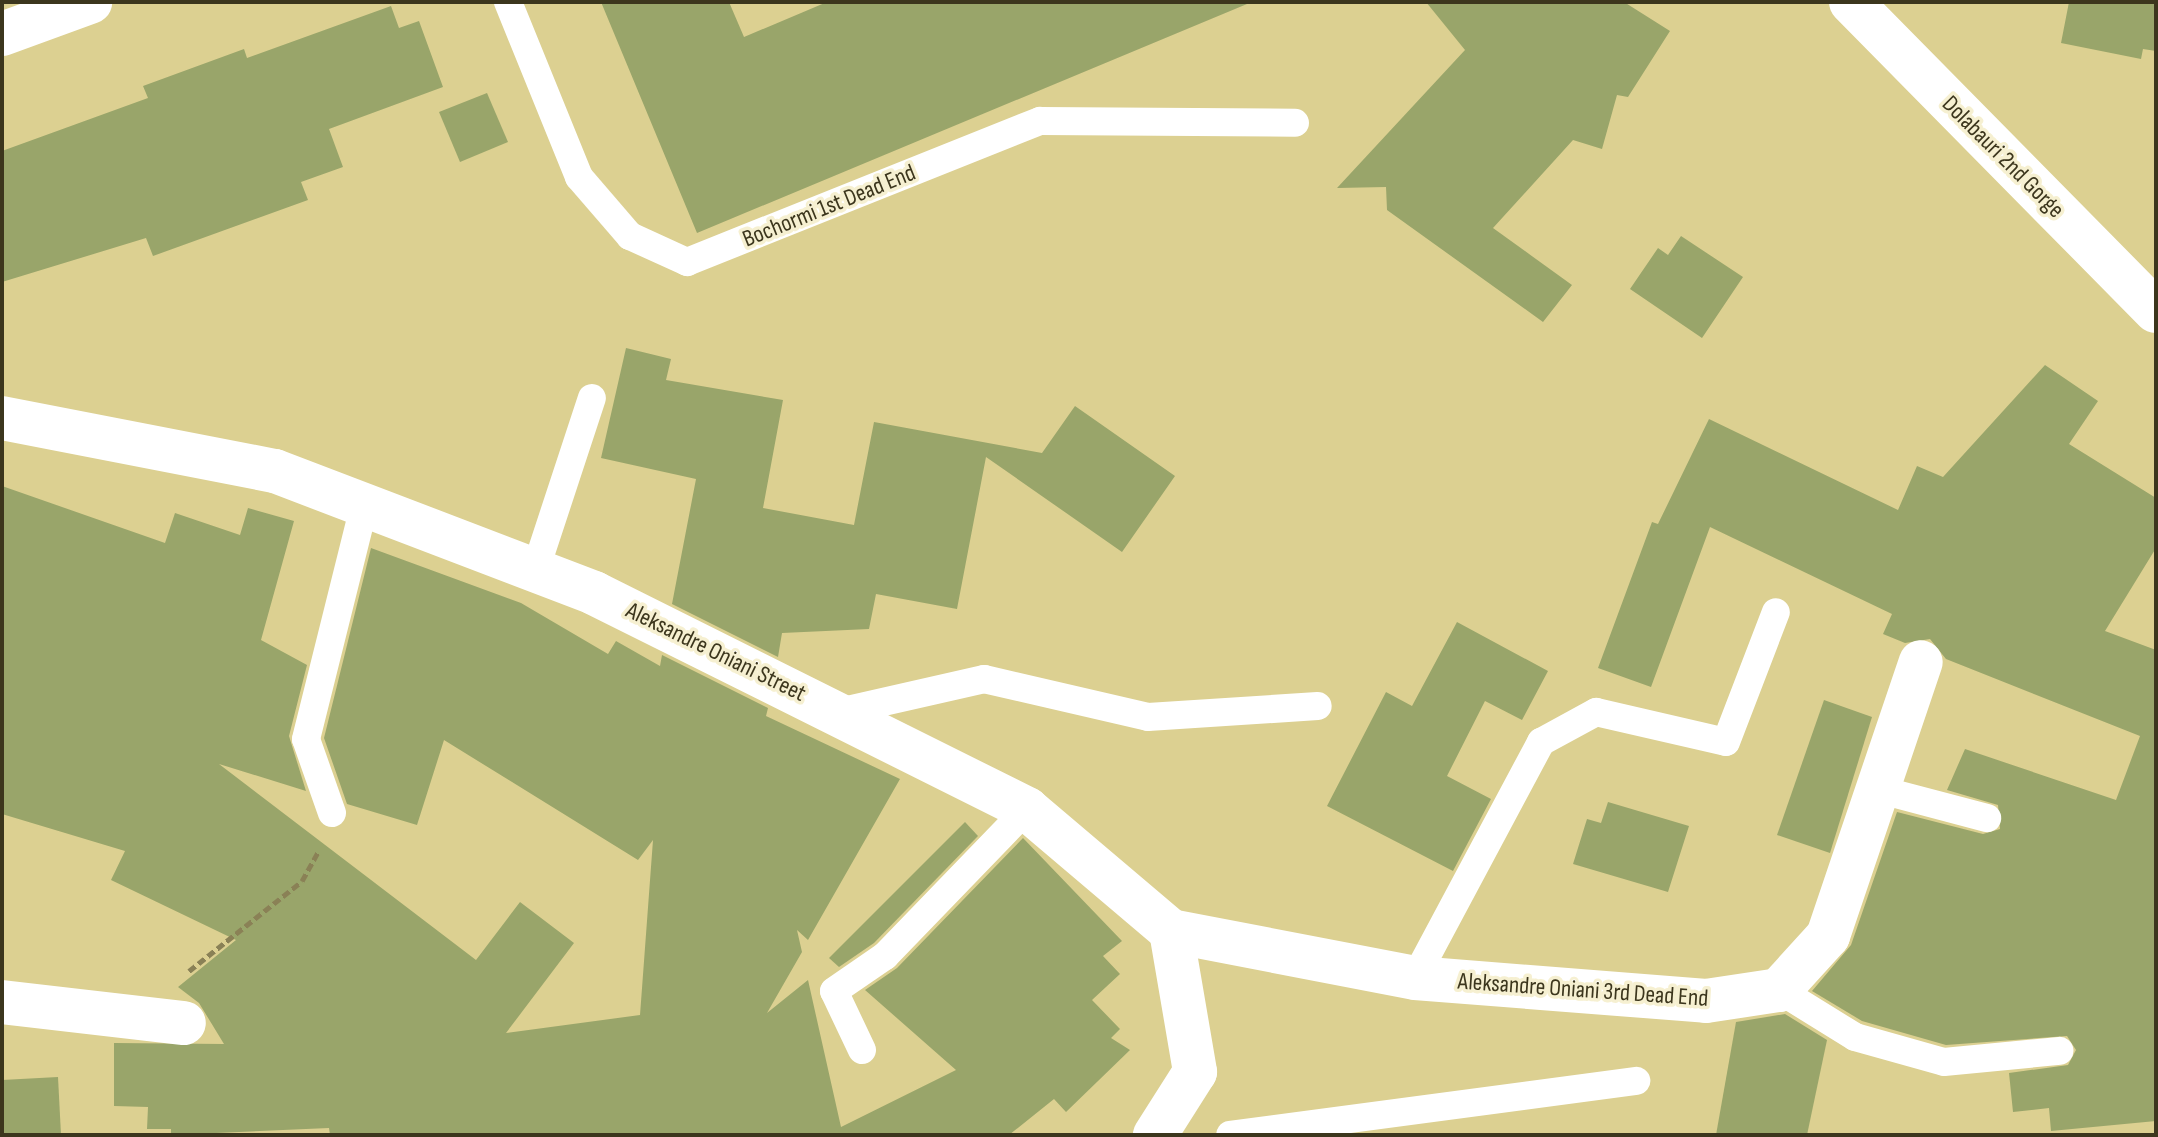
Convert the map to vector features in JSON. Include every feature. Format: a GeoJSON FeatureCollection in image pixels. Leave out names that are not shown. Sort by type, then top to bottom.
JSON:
{"type":"FeatureCollection","features":[{"type":"Feature","properties":{"kind":"street"},"geometry":{"type":"LineString","coordinates":[[2,34],[90,2]]}},
{"type":"Feature","properties":{"kind":"street","name":"Dolabauri 2nd Gorge"},"geometry":{"type":"LineString","coordinates":[[1851,2],[2156,311]]}},
{"type":"Feature","properties":{"kind":"street","name":"Aleksandre Oniani Street"},"geometry":{"type":"LineString","coordinates":[[2,418],[275,471],[535,571],[839,712],[1027,809],[1171,931]]}},
{"type":"Feature","properties":{"kind":"street"},"geometry":{"type":"LineString","coordinates":[[1779,990],[1828,936],[1921,662]]}},
{"type":"Feature","properties":{"kind":"street"},"geometry":{"type":"LineString","coordinates":[[1155,1135],[1195,1072],[1171,931]]}},
{"type":"Feature","properties":{"kind":"street","name":"Aleksandre Oniani 3rd Dead End"},"geometry":{"type":"LineString","coordinates":[[1171,931],[1415,978],[1706,1001],[1779,990]]}},
{"type":"Feature","properties":{"kind":"street"},"geometry":{"type":"LineString","coordinates":[[2,1002],[184,1023]]}},
{"type":"Feature","properties":{"kind":"lane","name":"Bochormi 1st Dead End"},"geometry":{"type":"LineString","coordinates":[[508,2],[579,177],[630,236],[687,262],[1040,121],[1295,123]]}},
{"type":"Feature","properties":{"kind":"lane"},"geometry":{"type":"LineString","coordinates":[[535,571],[592,398]]}},
{"type":"Feature","properties":{"kind":"lane"},"geometry":{"type":"LineString","coordinates":[[332,813],[306,739],[364,507]]}},
{"type":"Feature","properties":{"kind":"lane"},"geometry":{"type":"LineString","coordinates":[[1415,978],[1541,742],[1596,712],[1726,742],[1776,612]]}},
{"type":"Feature","properties":{"kind":"lane"},"geometry":{"type":"LineString","coordinates":[[839,712],[984,679],[1148,717],[1318,706]]}},
{"type":"Feature","properties":{"kind":"lane"},"geometry":{"type":"LineString","coordinates":[[1877,789],[1987,818]]}},
{"type":"Feature","properties":{"kind":"lane"},"geometry":{"type":"LineString","coordinates":[[862,1050],[834,991],[885,956],[1027,809]]}},
{"type":"Feature","properties":{"kind":"lane"},"geometry":{"type":"LineString","coordinates":[[1779,990],[1855,1037],[1944,1062],[2059,1051]]}},
{"type":"Feature","properties":{"kind":"lane"},"geometry":{"type":"LineString","coordinates":[[1230,1135],[1636,1081]]}},
{"type":"Feature","properties":{"kind":"path"},"geometry":{"type":"LineString","coordinates":[[133,1018],[302,881],[334,823],[332,813]]}},
{"type":"Feature","properties":{"kind":"building"},"geometry":{"type":"Polygon","coordinates":[[[601,2],[729,2],[744,37],[827,2],[1247,4],[697,233],[601,2]]]}},
{"type":"Feature","properties":{"kind":"building"},"geometry":{"type":"Polygon","coordinates":[[[1426,2],[1624,2],[1670,31],[1628,97],[1617,95],[1602,149],[1573,140],[1493,228],[1572,285],[1543,322],[1387,210],[1386,187],[1337,188],[1465,50],[1426,2]]]}},
{"type":"Feature","properties":{"kind":"building"},"geometry":{"type":"Polygon","coordinates":[[[2069,2],[2156,2],[2156,51],[2143,49],[2141,59],[2061,43],[2069,2]]]}},
{"type":"Feature","properties":{"kind":"building"},"geometry":{"type":"Polygon","coordinates":[[[391,6],[399,28],[419,21],[443,87],[329,129],[343,167],[301,182],[308,200],[153,256],[146,238],[2,282],[2,151],[148,98],[143,86],[244,49],[247,58],[391,6]]]}},
{"type":"Feature","properties":{"kind":"building"},"geometry":{"type":"Polygon","coordinates":[[[487,93],[508,142],[460,162],[439,112],[487,93]]]}},
{"type":"Feature","properties":{"kind":"building"},"geometry":{"type":"Polygon","coordinates":[[[1681,236],[1743,277],[1702,338],[1630,289],[1658,248],[1668,255],[1681,236]]]}},
{"type":"Feature","properties":{"kind":"building"},"geometry":{"type":"Polygon","coordinates":[[[626,348],[671,359],[666,380],[783,400],[763,508],[854,525],[874,422],[1042,453],[1075,406],[1175,476],[1122,552],[986,457],[957,609],[876,594],[869,629],[782,633],[778,657],[672,604],[696,479],[601,458],[626,348]]]}},
{"type":"Feature","properties":{"kind":"building"},"geometry":{"type":"Polygon","coordinates":[[[2045,365],[2098,401],[2069,444],[2156,498],[2156,548],[2105,631],[2156,650],[2156,1121],[2051,1131],[2049,1108],[2013,1112],[2009,1073],[2068,1065],[2076,1050],[2067,1036],[1946,1045],[1862,1021],[1812,991],[1851,945],[1897,812],[1983,834],[2000,829],[1998,805],[1947,790],[1965,749],[2116,800],[2140,736],[1946,659],[1930,639],[1905,643],[1883,634],[1892,614],[1710,527],[1651,687],[1598,668],[1652,522],[1658,524],[1709,419],[1898,510],[1917,466],[1943,477],[2045,365]]]}},
{"type":"Feature","properties":{"kind":"building"},"geometry":{"type":"Polygon","coordinates":[[[2,486],[165,543],[175,513],[240,535],[248,508],[294,521],[261,640],[307,665],[289,736],[306,791],[219,764],[476,960],[520,902],[574,943],[506,1033],[640,1015],[653,840],[638,860],[444,740],[417,825],[347,804],[324,738],[371,548],[521,603],[608,654],[616,641],[660,666],[662,655],[768,708],[766,716],[900,779],[808,940],[797,930],[802,952],[767,1013],[808,980],[841,1127],[956,1070],[865,990],[897,968],[1023,838],[1122,941],[1103,956],[1120,974],[1092,1000],[1120,1029],[1111,1038],[1130,1050],[1066,1112],[1054,1099],[1009,1135],[330,1135],[329,1128],[171,1135],[171,1129],[147,1129],[148,1107],[114,1106],[114,1043],[224,1044],[199,1003],[178,987],[236,940],[111,880],[125,851],[2,814],[2,486]]]}},
{"type":"Feature","properties":{"kind":"building"},"geometry":{"type":"Polygon","coordinates":[[[1457,622],[1548,671],[1522,720],[1485,701],[1447,776],[1491,799],[1453,871],[1327,806],[1386,692],[1412,706],[1457,622]]]}},
{"type":"Feature","properties":{"kind":"building"},"geometry":{"type":"Polygon","coordinates":[[[1824,700],[1872,717],[1830,853],[1777,835],[1824,700]]]}},
{"type":"Feature","properties":{"kind":"building"},"geometry":{"type":"Polygon","coordinates":[[[1608,802],[1689,826],[1668,892],[1573,864],[1587,819],[1601,823],[1608,802]]]}},
{"type":"Feature","properties":{"kind":"building"},"geometry":{"type":"Polygon","coordinates":[[[965,822],[978,836],[874,943],[839,967],[829,958],[965,822]]]}},
{"type":"Feature","properties":{"kind":"building"},"geometry":{"type":"Polygon","coordinates":[[[1785,1014],[1827,1040],[1807,1135],[1716,1135],[1736,1022],[1785,1014]]]}},
{"type":"Feature","properties":{"kind":"building"},"geometry":{"type":"Polygon","coordinates":[[[58,1077],[61,1135],[2,1135],[2,1080],[58,1077]]]}}]}
